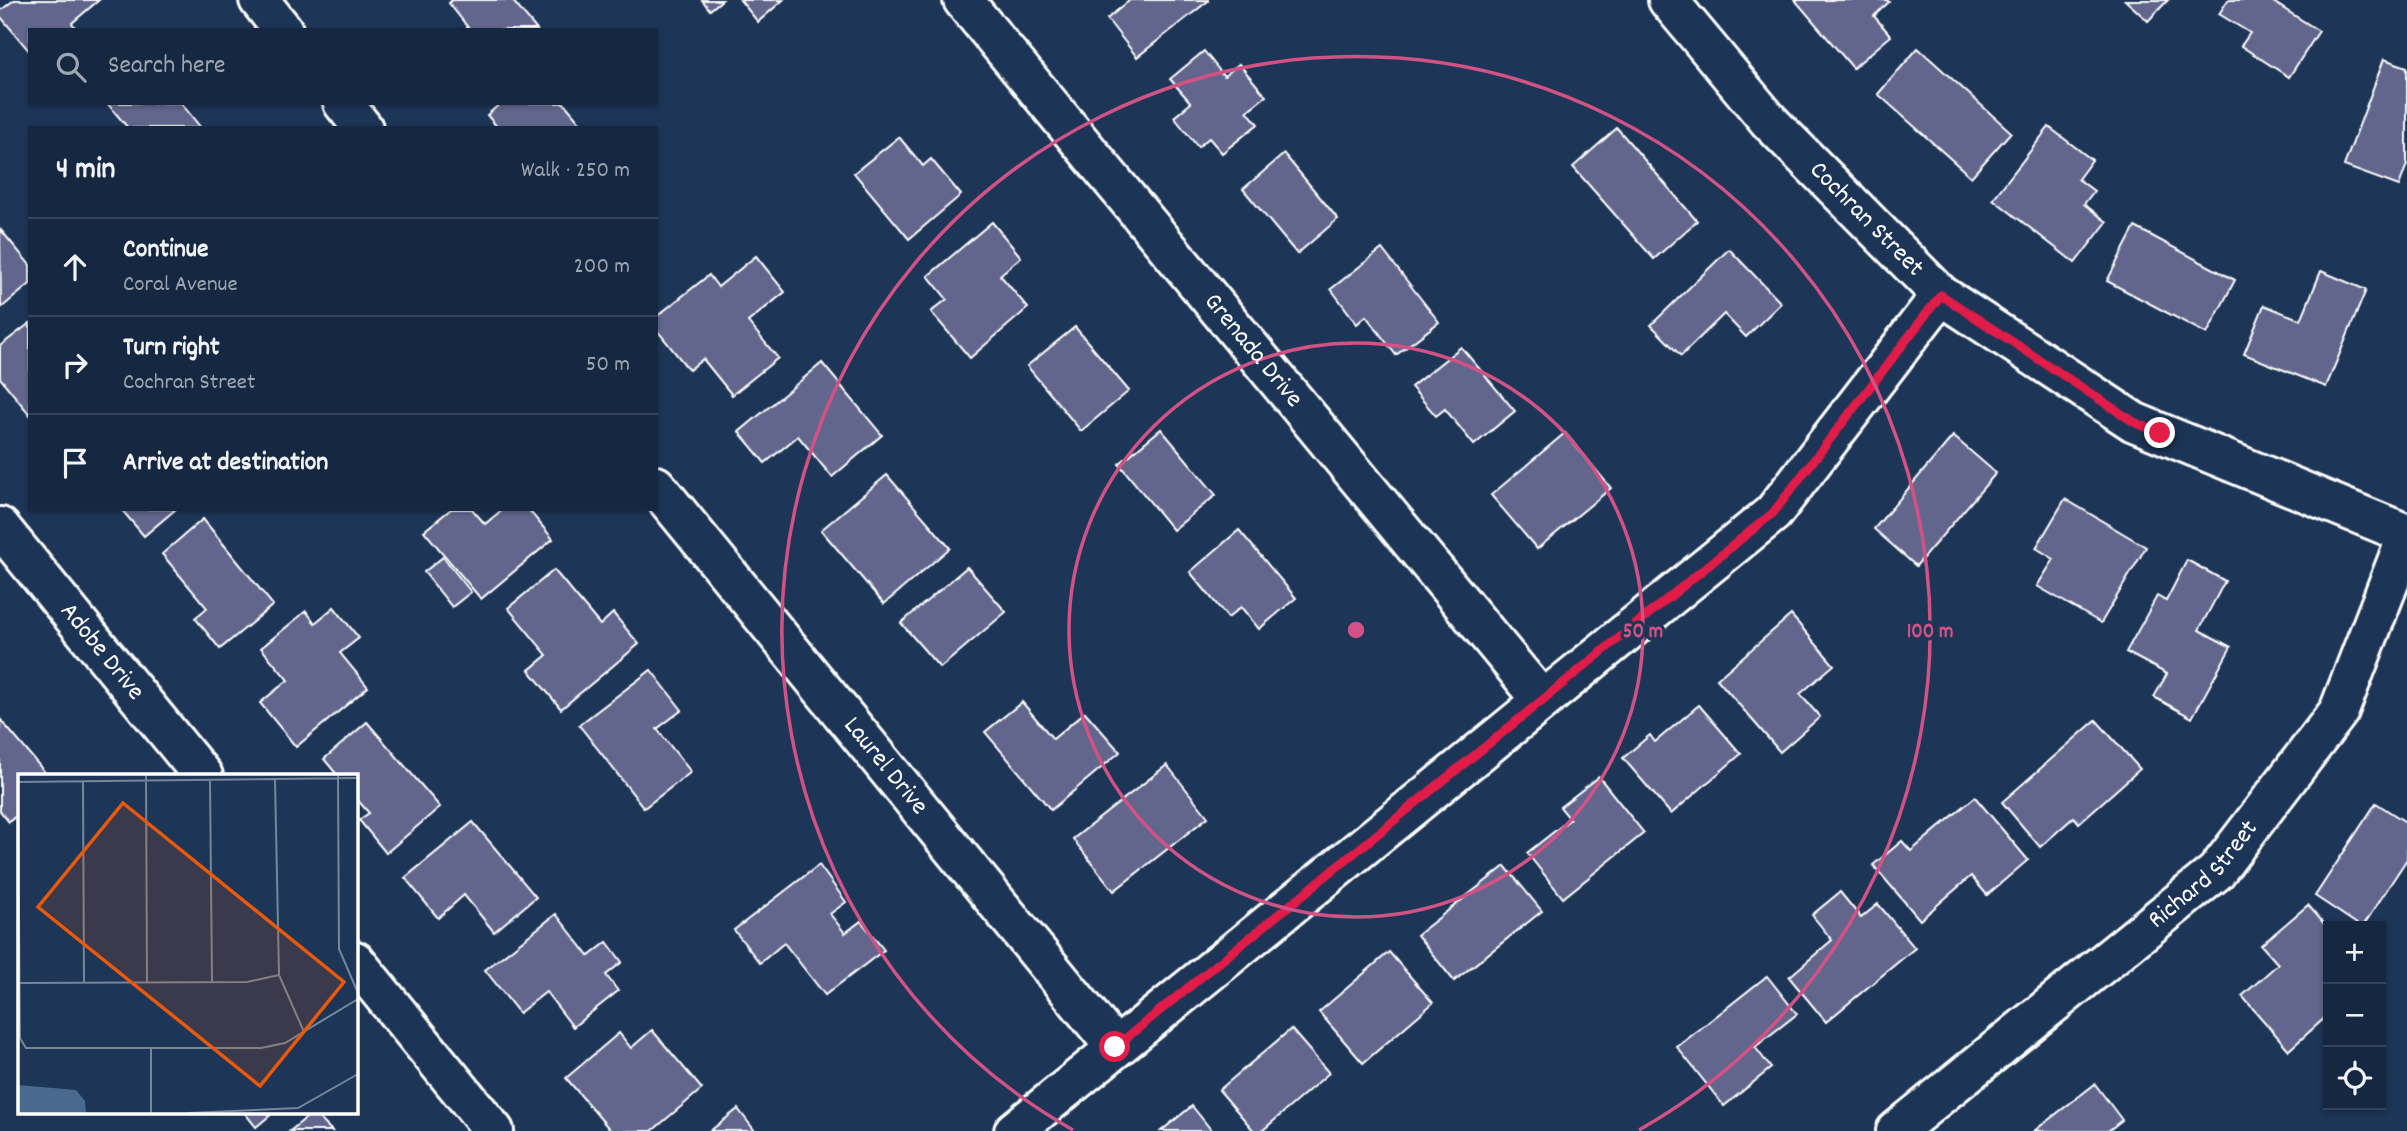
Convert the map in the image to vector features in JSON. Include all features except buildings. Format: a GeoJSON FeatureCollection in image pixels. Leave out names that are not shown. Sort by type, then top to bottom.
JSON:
{"type":"FeatureCollection","features":[{"type":"Feature","properties":{"kind":"street"},"geometry":{"type":"LineString","coordinates":[[258,0],[281,28]]}},
{"type":"Feature","properties":{"kind":"street","name":"Grenada Drive"},"geometry":{"type":"LineString","coordinates":[[963,0],[1542,700]]}},
{"type":"Feature","properties":{"kind":"street","name":"Cochran Street"},"geometry":{"type":"LineString","coordinates":[[1668,0],[1769,121],[1941,295],[2134,422],[2407,535]]}},
{"type":"Feature","properties":{"kind":"street"},"geometry":{"type":"LineString","coordinates":[[345,105],[361,126]]}},
{"type":"Feature","properties":{"kind":"street"},"geometry":{"type":"LineString","coordinates":[[1014,1131],[1773,513],[1941,295]]}},
{"type":"Feature","properties":{"kind":"street","name":"Laurel Drive"},"geometry":{"type":"LineString","coordinates":[[658,488],[1115,1047]]}},
{"type":"Feature","properties":{"kind":"street","name":"Adobe Drive"},"geometry":{"type":"LineString","coordinates":[[0,527],[201,774]]}},
{"type":"Feature","properties":{"kind":"street","name":"Richard Street"},"geometry":{"type":"LineString","coordinates":[[1896,1131],[2216,872],[2339,712],[2407,535]]}},
{"type":"Feature","properties":{"kind":"street"},"geometry":{"type":"LineString","coordinates":[[357,963],[494,1131]]}},
{"type":"Feature","properties":{"kind":"route"},"geometry":{"type":"LineString","coordinates":[[1115,1047],[1773,513],[1941,295],[2134,422],[2160,433]]}}]}
